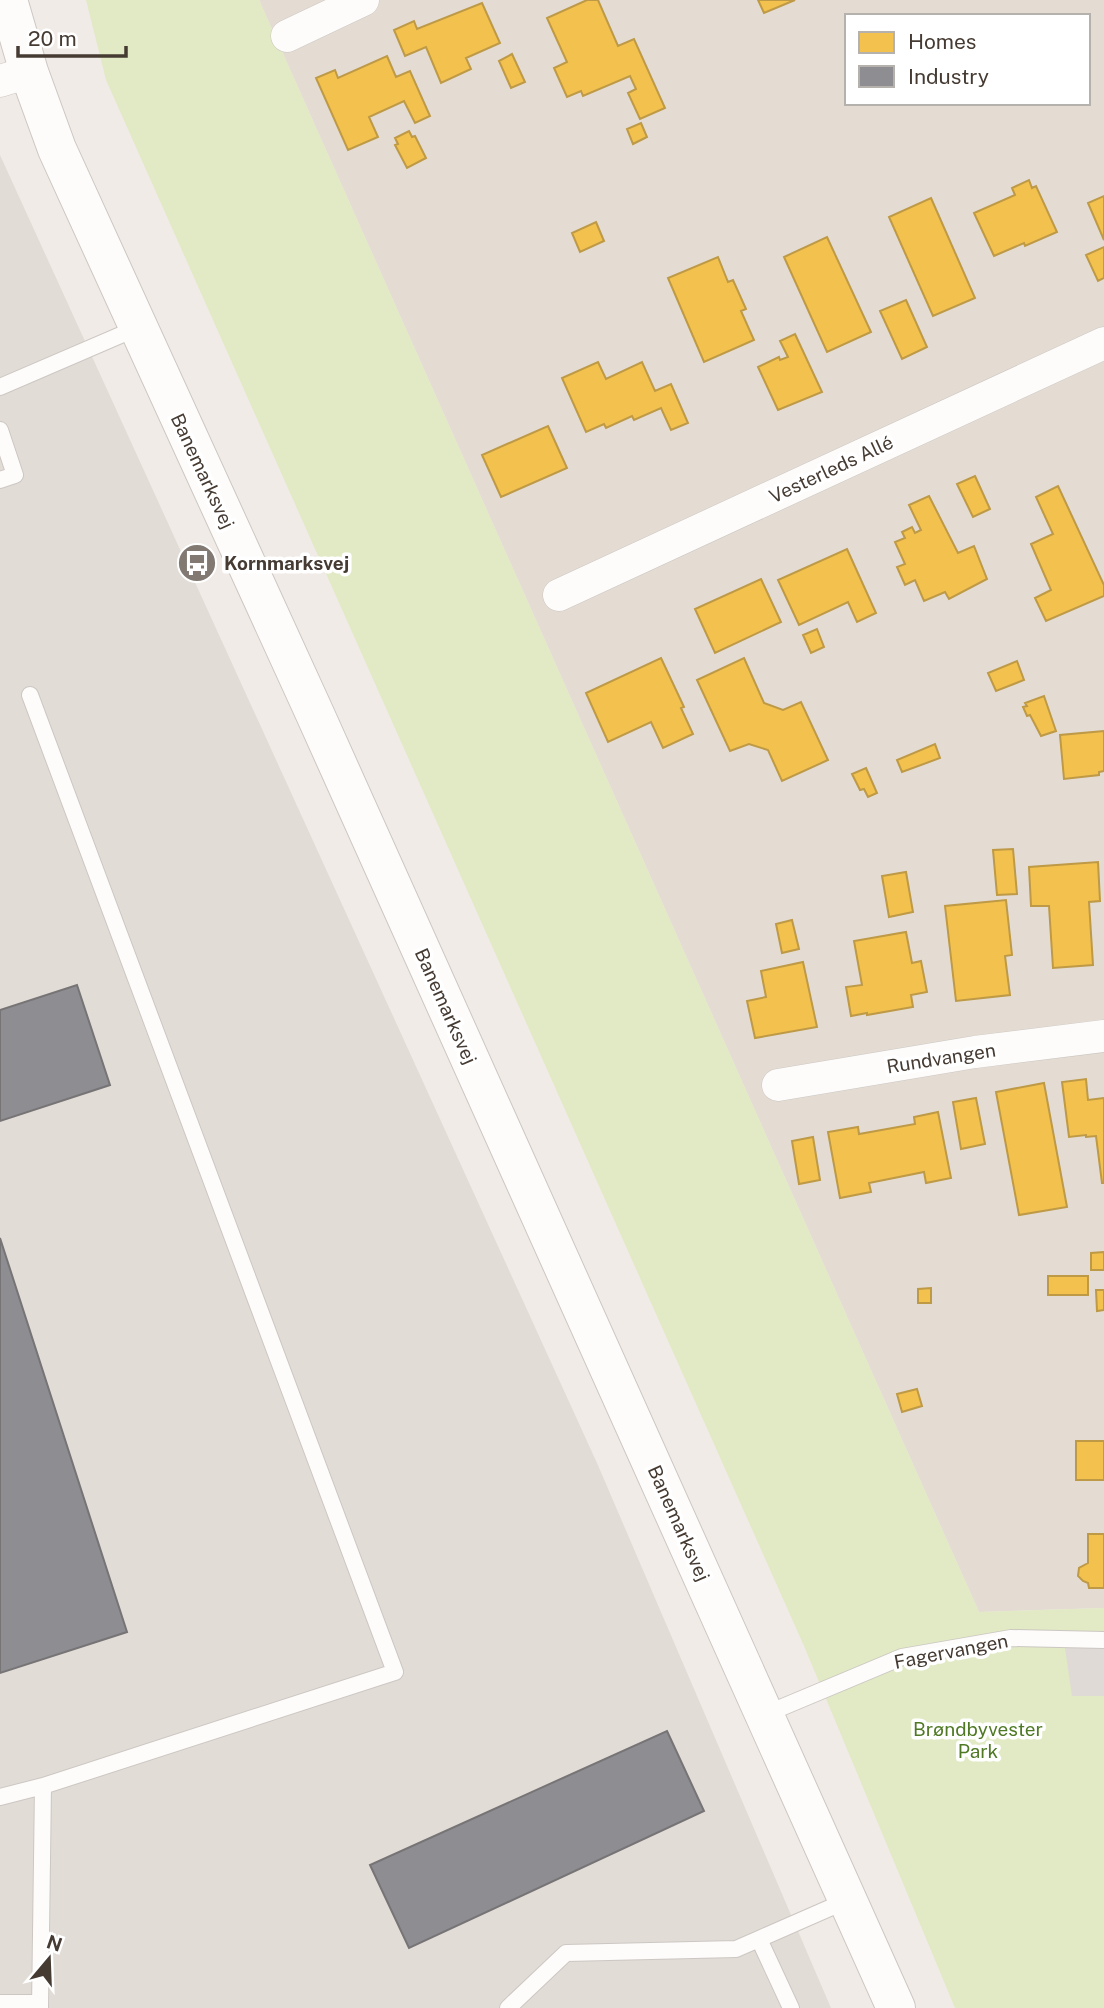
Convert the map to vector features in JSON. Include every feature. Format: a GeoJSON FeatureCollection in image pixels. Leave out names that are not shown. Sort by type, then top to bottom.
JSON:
{"type":"FeatureCollection","features":[{"type":"Feature","properties":{"kind":"street","name":"Banemarksvej"},"geometry":{"type":"LineString","coordinates":[[8,0],[14,77],[57,149],[315,714],[896,2008]]}},
{"type":"Feature","properties":{"kind":"street"},"geometry":{"type":"LineString","coordinates":[[287,36],[363,0]]}},
{"type":"Feature","properties":{"kind":"street","name":"Vesterleds Allé"},"geometry":{"type":"LineString","coordinates":[[559,595],[1104,343]]}},
{"type":"Feature","properties":{"kind":"street","name":"Rundvangen"},"geometry":{"type":"LineString","coordinates":[[778,1084],[975,1052],[1104,1036]]}},
{"type":"Feature","properties":{"kind":"lane"},"geometry":{"type":"LineString","coordinates":[[0,387],[137,328]]}},
{"type":"Feature","properties":{"kind":"lane"},"geometry":{"type":"LineString","coordinates":[[0,430],[15,475],[0,480]]}},
{"type":"Feature","properties":{"kind":"lane"},"geometry":{"type":"LineString","coordinates":[[0,1797],[44,1786],[395,1672],[30,695]]}},
{"type":"Feature","properties":{"kind":"lane","name":"Fagervangen"},"geometry":{"type":"LineString","coordinates":[[766,1714],[902,1657],[1011,1638],[1104,1640]]}},
{"type":"Feature","properties":{"kind":"lane"},"geometry":{"type":"LineString","coordinates":[[0,2003],[40,2006],[44,1786]]}},
{"type":"Feature","properties":{"kind":"lane"},"geometry":{"type":"LineString","coordinates":[[508,2008],[566,1953],[737,1949],[848,1900]]}},
{"type":"Feature","properties":{"kind":"lane"},"geometry":{"type":"LineString","coordinates":[[759,1939],[791,2008]]}},
{"type":"Feature","properties":{"kind":"shaded area"},"geometry":{"type":"Polygon","coordinates":[[[259,0],[1104,0],[1104,1608],[979,1612],[259,0]]]}},
{"type":"Feature","properties":{"kind":"shaded area"},"geometry":{"type":"Polygon","coordinates":[[[0,155],[597,1463],[831,2008],[0,2008],[0,155]]]}},
{"type":"Feature","properties":{"kind":"shaded area"},"geometry":{"type":"Polygon","coordinates":[[[1065,1648],[1104,1648],[1104,1696],[1072,1696],[1065,1648]]]}},
{"type":"Feature","properties":{"kind":"green space","name":"Brøndbyvester Park"},"geometry":{"type":"Polygon","coordinates":[[[86,0],[259,0],[979,1612],[1104,1608],[1104,2008],[955,2008],[804,1646],[106,80],[86,0]]]}},
{"type":"Feature","properties":{"kind":"building: Homes"},"geometry":{"type":"Polygon","coordinates":[[[587,0],[598,0],[618,46],[634,39],[665,108],[640,119],[628,93],[636,89],[630,76],[583,96],[581,91],[567,97],[554,68],[567,62],[547,18],[587,0]]]}},
{"type":"Feature","properties":{"kind":"building: Homes"},"geometry":{"type":"Polygon","coordinates":[[[758,0],[795,0],[764,13],[758,0]]]}},
{"type":"Feature","properties":{"kind":"building: Homes"},"geometry":{"type":"Polygon","coordinates":[[[482,3],[500,43],[466,58],[471,69],[441,83],[426,47],[405,56],[394,30],[414,21],[417,29],[482,3]]]}},
{"type":"Feature","properties":{"kind":"building: Homes"},"geometry":{"type":"Polygon","coordinates":[[[512,54],[525,82],[511,88],[499,61],[512,54]]]}},
{"type":"Feature","properties":{"kind":"building: Homes"},"geometry":{"type":"Polygon","coordinates":[[[387,56],[396,77],[410,71],[430,116],[415,123],[404,101],[369,117],[378,137],[348,150],[316,78],[335,70],[338,78],[387,56]]]}},
{"type":"Feature","properties":{"kind":"building: Homes"},"geometry":{"type":"Polygon","coordinates":[[[641,123],[647,137],[633,144],[627,129],[641,123]]]}},
{"type":"Feature","properties":{"kind":"building: Homes"},"geometry":{"type":"Polygon","coordinates":[[[409,131],[412,137],[415,136],[426,158],[407,168],[395,145],[398,144],[395,138],[409,131]]]}},
{"type":"Feature","properties":{"kind":"building: Homes"},"geometry":{"type":"Polygon","coordinates":[[[1029,180],[1032,188],[1036,186],[1057,232],[994,256],[974,213],[1015,195],[1012,188],[1029,180]]]}},
{"type":"Feature","properties":{"kind":"building: Homes"},"geometry":{"type":"Polygon","coordinates":[[[1104,196],[1104,240],[1088,203],[1104,196]]]}},
{"type":"Feature","properties":{"kind":"building: Homes"},"geometry":{"type":"Polygon","coordinates":[[[931,198],[975,298],[933,316],[889,217],[931,198]]]}},
{"type":"Feature","properties":{"kind":"building: Homes"},"geometry":{"type":"Polygon","coordinates":[[[596,222],[604,241],[580,252],[572,233],[596,222]]]}},
{"type":"Feature","properties":{"kind":"building: Homes"},"geometry":{"type":"Polygon","coordinates":[[[827,237],[871,332],[827,352],[784,257],[827,237]]]}},
{"type":"Feature","properties":{"kind":"building: Homes"},"geometry":{"type":"Polygon","coordinates":[[[1104,247],[1104,278],[1098,281],[1086,255],[1104,247]]]}},
{"type":"Feature","properties":{"kind":"building: Homes"},"geometry":{"type":"Polygon","coordinates":[[[718,257],[728,282],[733,280],[746,309],[741,311],[754,340],[704,362],[668,278],[718,257]]]}},
{"type":"Feature","properties":{"kind":"building: Homes"},"geometry":{"type":"Polygon","coordinates":[[[906,300],[927,347],[902,359],[880,311],[906,300]]]}},
{"type":"Feature","properties":{"kind":"building: Homes"},"geometry":{"type":"Polygon","coordinates":[[[795,334],[822,392],[778,410],[758,367],[779,357],[780,360],[788,357],[780,341],[795,334]]]}},
{"type":"Feature","properties":{"kind":"building: Homes"},"geometry":{"type":"Polygon","coordinates":[[[598,362],[606,379],[642,362],[655,391],[671,384],[688,423],[671,430],[661,408],[634,420],[632,416],[606,428],[604,424],[586,432],[562,378],[598,362]]]}},
{"type":"Feature","properties":{"kind":"building: Homes"},"geometry":{"type":"Polygon","coordinates":[[[548,426],[567,468],[501,497],[482,455],[548,426]]]}},
{"type":"Feature","properties":{"kind":"building: Homes"},"geometry":{"type":"Polygon","coordinates":[[[975,476],[990,509],[973,517],[957,484],[975,476]]]}},
{"type":"Feature","properties":{"kind":"building: Homes"},"geometry":{"type":"Polygon","coordinates":[[[1058,486],[1104,585],[1104,596],[1046,621],[1035,598],[1051,590],[1031,544],[1053,534],[1036,497],[1058,486]]]}},
{"type":"Feature","properties":{"kind":"building: Homes"},"geometry":{"type":"Polygon","coordinates":[[[929,496],[958,553],[974,546],[987,579],[949,599],[945,592],[924,601],[915,580],[905,585],[897,567],[905,564],[895,542],[905,538],[902,532],[912,527],[915,533],[921,530],[909,505],[929,496]]]}},
{"type":"Feature","properties":{"kind":"building: Homes"},"geometry":{"type":"Polygon","coordinates":[[[847,549],[876,613],[857,622],[848,602],[799,625],[778,580],[847,549]]]}},
{"type":"Feature","properties":{"kind":"building: Homes"},"geometry":{"type":"Polygon","coordinates":[[[761,579],[781,622],[715,653],[695,609],[761,579]]]}},
{"type":"Feature","properties":{"kind":"building: Homes"},"geometry":{"type":"Polygon","coordinates":[[[817,629],[824,647],[811,653],[803,635],[817,629]]]}},
{"type":"Feature","properties":{"kind":"building: Homes"},"geometry":{"type":"Polygon","coordinates":[[[661,658],[684,707],[681,708],[693,734],[663,748],[651,722],[608,742],[586,693],[661,658]]]}},
{"type":"Feature","properties":{"kind":"building: Homes"},"geometry":{"type":"Polygon","coordinates":[[[744,658],[764,703],[783,710],[801,702],[828,760],[782,781],[768,750],[749,744],[730,751],[697,680],[744,658]]]}},
{"type":"Feature","properties":{"kind":"building: Homes"},"geometry":{"type":"Polygon","coordinates":[[[1017,661],[1024,680],[996,691],[988,673],[1017,661]]]}},
{"type":"Feature","properties":{"kind":"building: Homes"},"geometry":{"type":"Polygon","coordinates":[[[1044,696],[1056,731],[1041,736],[1023,707],[1027,706],[1025,703],[1044,696]]]}},
{"type":"Feature","properties":{"kind":"building: Homes"},"geometry":{"type":"Polygon","coordinates":[[[1104,731],[1104,771],[1099,772],[1099,775],[1064,779],[1060,735],[1104,731]]]}},
{"type":"Feature","properties":{"kind":"building: Homes"},"geometry":{"type":"Polygon","coordinates":[[[935,744],[940,758],[902,772],[897,760],[935,744]]]}},
{"type":"Feature","properties":{"kind":"building: Homes"},"geometry":{"type":"Polygon","coordinates":[[[866,768],[877,793],[868,797],[864,789],[860,790],[852,774],[866,768]]]}},
{"type":"Feature","properties":{"kind":"building: Homes"},"geometry":{"type":"Polygon","coordinates":[[[1013,849],[1017,894],[997,895],[993,850],[1013,849]]]}},
{"type":"Feature","properties":{"kind":"building: Homes"},"geometry":{"type":"Polygon","coordinates":[[[1098,862],[1100,901],[1089,902],[1093,965],[1053,968],[1049,906],[1031,906],[1029,867],[1098,862]]]}},
{"type":"Feature","properties":{"kind":"building: Homes"},"geometry":{"type":"Polygon","coordinates":[[[906,872],[913,912],[889,917],[882,876],[906,872]]]}},
{"type":"Feature","properties":{"kind":"building: Homes"},"geometry":{"type":"Polygon","coordinates":[[[1006,900],[1012,955],[1005,956],[1010,995],[956,1001],[945,906],[1006,900]]]}},
{"type":"Feature","properties":{"kind":"building: Homes"},"geometry":{"type":"Polygon","coordinates":[[[792,920],[799,949],[782,953],[776,924],[792,920]]]}},
{"type":"Feature","properties":{"kind":"building: Homes"},"geometry":{"type":"Polygon","coordinates":[[[906,932],[912,963],[921,961],[927,992],[911,995],[913,1007],[851,1016],[846,987],[862,985],[854,941],[906,932]]]}},
{"type":"Feature","properties":{"kind":"building: Homes"},"geometry":{"type":"Polygon","coordinates":[[[803,962],[817,1027],[755,1038],[747,1001],[766,997],[761,971],[803,962]]]}},
{"type":"Feature","properties":{"kind":"building: Homes"},"geometry":{"type":"Polygon","coordinates":[[[1086,1079],[1088,1100],[1104,1098],[1104,1183],[1096,1136],[1069,1137],[1062,1082],[1086,1079]]]}},
{"type":"Feature","properties":{"kind":"building: Homes"},"geometry":{"type":"Polygon","coordinates":[[[1044,1083],[1067,1207],[1019,1215],[996,1092],[1044,1083]]]}},
{"type":"Feature","properties":{"kind":"building: Homes"},"geometry":{"type":"Polygon","coordinates":[[[976,1098],[985,1144],[961,1149],[953,1102],[976,1098]]]}},
{"type":"Feature","properties":{"kind":"building: Homes"},"geometry":{"type":"Polygon","coordinates":[[[938,1112],[951,1178],[926,1183],[924,1172],[869,1183],[871,1192],[840,1198],[828,1132],[858,1127],[859,1134],[915,1124],[914,1117],[938,1112]]]}},
{"type":"Feature","properties":{"kind":"building: Homes"},"geometry":{"type":"Polygon","coordinates":[[[813,1137],[820,1180],[799,1184],[792,1141],[813,1137]]]}},
{"type":"Feature","properties":{"kind":"building: Homes"},"geometry":{"type":"Polygon","coordinates":[[[1104,1252],[1104,1270],[1091,1270],[1091,1253],[1104,1252]]]}},
{"type":"Feature","properties":{"kind":"building: Homes"},"geometry":{"type":"Polygon","coordinates":[[[1048,1276],[1088,1276],[1088,1295],[1048,1295],[1048,1276]]]}},
{"type":"Feature","properties":{"kind":"building: Homes"},"geometry":{"type":"Polygon","coordinates":[[[931,1288],[931,1303],[918,1303],[918,1289],[931,1288]]]}},
{"type":"Feature","properties":{"kind":"building: Homes"},"geometry":{"type":"Polygon","coordinates":[[[1096,1290],[1104,1290],[1104,1310],[1097,1311],[1096,1290]]]}},
{"type":"Feature","properties":{"kind":"building: Homes"},"geometry":{"type":"Polygon","coordinates":[[[917,1389],[922,1406],[902,1412],[897,1394],[917,1389]]]}},
{"type":"Feature","properties":{"kind":"building: Homes"},"geometry":{"type":"Polygon","coordinates":[[[1076,1441],[1104,1441],[1104,1480],[1076,1480],[1076,1441]]]}},
{"type":"Feature","properties":{"kind":"building: Homes"},"geometry":{"type":"Polygon","coordinates":[[[1088,1534],[1104,1534],[1104,1588],[1089,1588],[1088,1583],[1078,1576],[1079,1568],[1088,1563],[1088,1534]]]}},
{"type":"Feature","properties":{"kind":"building: Industry"},"geometry":{"type":"Polygon","coordinates":[[[77,985],[110,1085],[0,1121],[0,1010],[77,985]]]}},
{"type":"Feature","properties":{"kind":"building: Industry"},"geometry":{"type":"Polygon","coordinates":[[[0,1238],[127,1632],[0,1673],[0,1238]]]}},
{"type":"Feature","properties":{"kind":"building: Industry"},"geometry":{"type":"Polygon","coordinates":[[[667,1731],[704,1811],[409,1948],[370,1865],[667,1731]]]}},
{"type":"Feature","properties":{"kind":"place","name":"Kornmarksvej"},"geometry":{"type":"Point","coordinates":[197,563]}}]}
